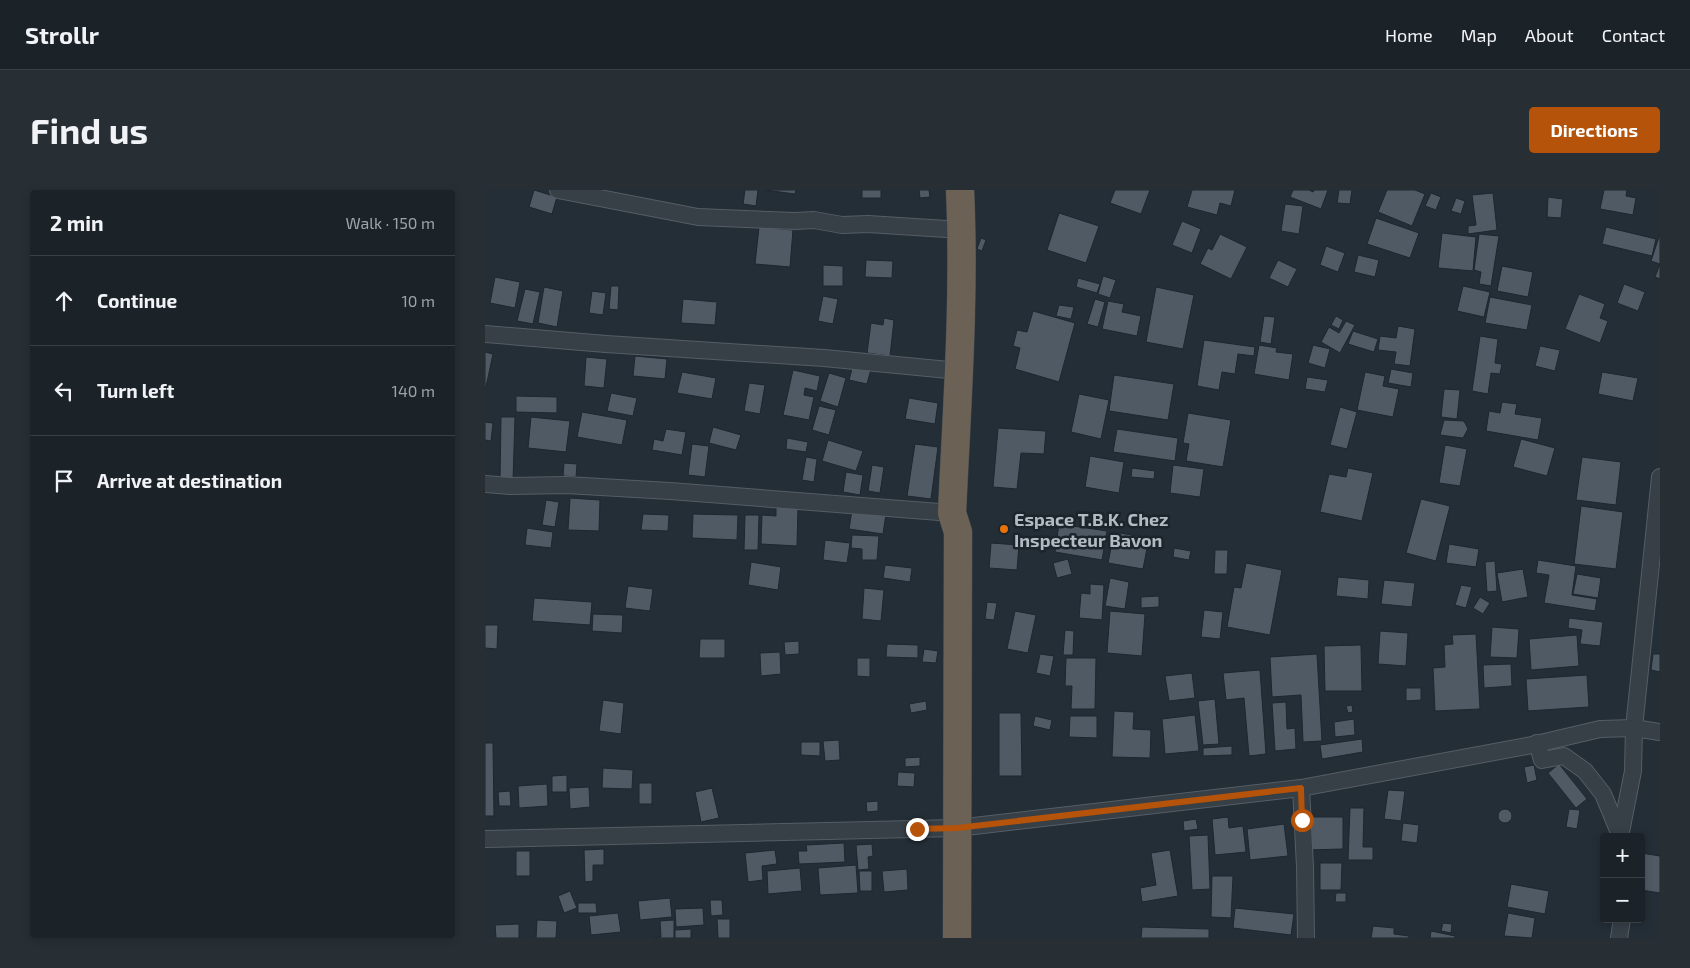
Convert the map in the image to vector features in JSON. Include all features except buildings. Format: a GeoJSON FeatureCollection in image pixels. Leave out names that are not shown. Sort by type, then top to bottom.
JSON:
{"type":"FeatureCollection","features":[{"type":"Feature","properties":{"kind":"highway"},"geometry":{"type":"LineString","coordinates":[[957,938],[958,532],[952,513],[959,371],[962,230],[960,190]]}},
{"type":"Feature","properties":{"kind":"street"},"geometry":{"type":"LineString","coordinates":[[558,190],[698,217],[814,220],[843,225],[868,224],[962,230]]}},
{"type":"Feature","properties":{"kind":"street"},"geometry":{"type":"LineString","coordinates":[[485,334],[823,358],[959,371]]}},
{"type":"Feature","properties":{"kind":"street"},"geometry":{"type":"LineString","coordinates":[[1621,833],[1633,771],[1634,728],[1660,477]]}},
{"type":"Feature","properties":{"kind":"street"},"geometry":{"type":"LineString","coordinates":[[485,484],[511,486],[566,485],[670,491],[952,513]]}},
{"type":"Feature","properties":{"kind":"street"},"geometry":{"type":"LineString","coordinates":[[485,840],[957,828],[1301,788],[1600,729],[1634,728],[1660,732]]}},
{"type":"Feature","properties":{"kind":"street"},"geometry":{"type":"LineString","coordinates":[[1537,742],[1542,760],[1564,756],[1585,771],[1603,794],[1619,833]]}},
{"type":"Feature","properties":{"kind":"street"},"geometry":{"type":"LineString","coordinates":[[1301,788],[1306,875],[1306,938]]}},
{"type":"Feature","properties":{"kind":"street"},"geometry":{"type":"LineString","coordinates":[[1619,938],[1621,923]]}},
{"type":"Feature","properties":{"kind":"place","name":"Espace T.B.K. Chez Inspecteur Bavon"},"geometry":{"type":"Point","coordinates":[1004,529]}},
{"type":"Feature","properties":{"kind":"route"},"geometry":{"type":"LineString","coordinates":[[917,829],[957,828],[1301,788],[1302,820]]}}]}
